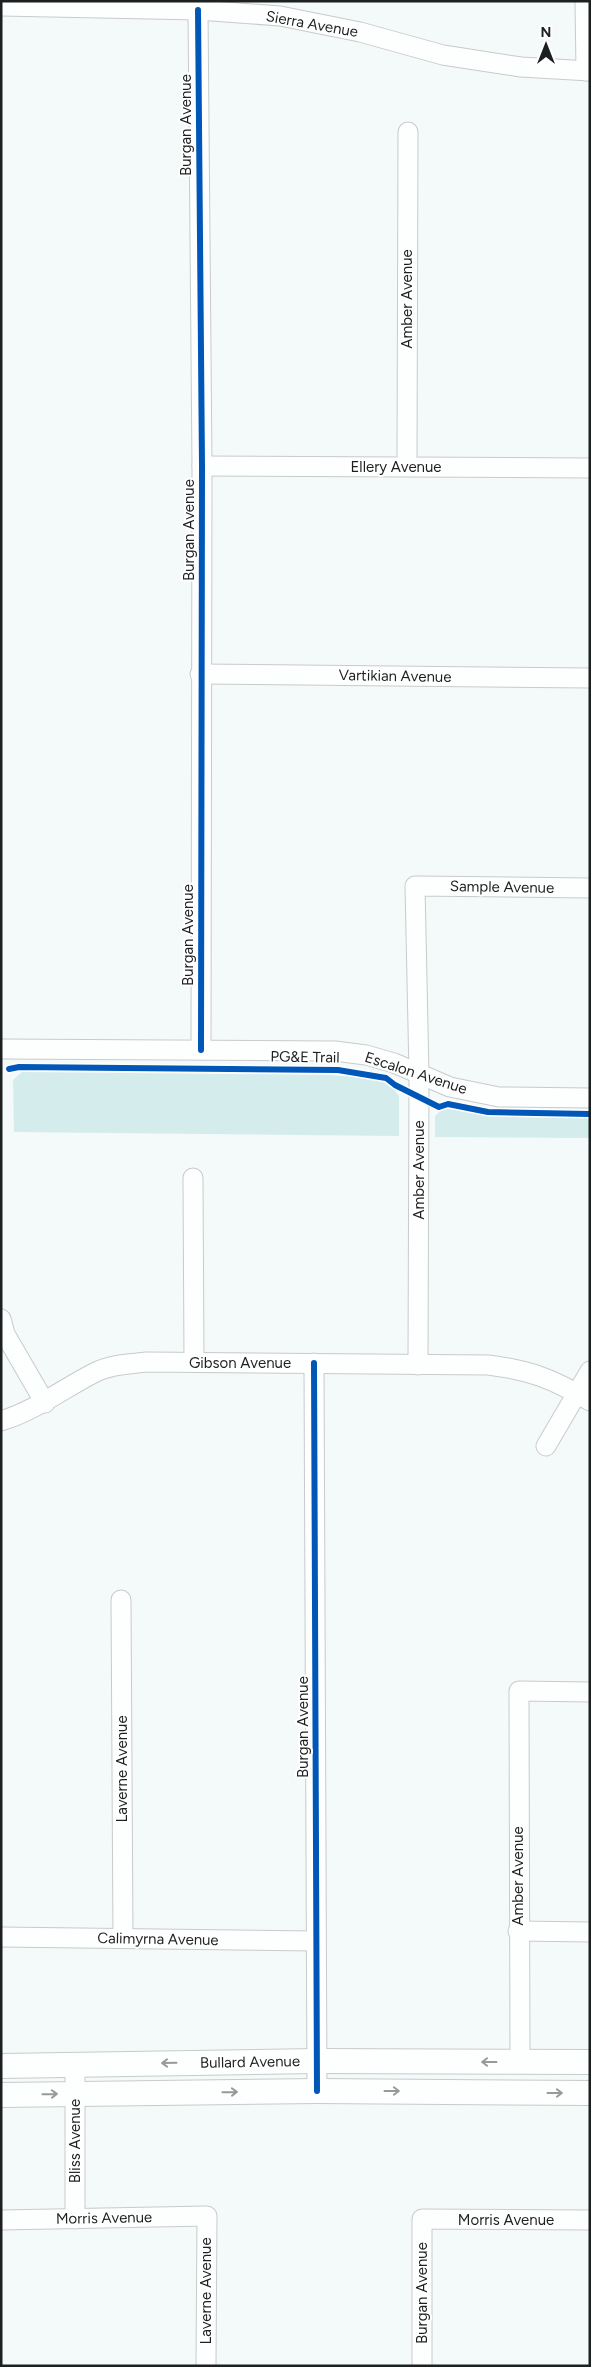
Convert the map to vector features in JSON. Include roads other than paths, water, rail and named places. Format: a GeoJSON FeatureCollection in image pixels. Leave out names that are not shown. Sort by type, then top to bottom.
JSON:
{"type":"FeatureCollection","features":[{"type":"Feature","properties":{"kind":"main road","name":"Bullard Avenue"},"geometry":{"type":"LineString","coordinates":[[1,2066],[317,2061],[590,2062]]}},
{"type":"Feature","properties":{"kind":"main road","name":"Bullard Avenue"},"geometry":{"type":"LineString","coordinates":[[1,2095],[318,2091],[590,2093]]}},
{"type":"Feature","properties":{"kind":"street"},"geometry":{"type":"LineString","coordinates":[[585,1],[588,71]]}},
{"type":"Feature","properties":{"kind":"street","name":"Sierra Avenue"},"geometry":{"type":"LineString","coordinates":[[1,6],[198,10],[280,16],[360,32],[442,55],[521,67],[588,71]]}},
{"type":"Feature","properties":{"kind":"street","name":"Burgan Avenue"},"geometry":{"type":"LineString","coordinates":[[198,10],[202,466],[200,674],[201,1050]]}},
{"type":"Feature","properties":{"kind":"street","name":"Amber Avenue"},"geometry":{"type":"LineString","coordinates":[[407,466],[408,132]]}},
{"type":"Feature","properties":{"kind":"street","name":"Ellery Avenue"},"geometry":{"type":"LineString","coordinates":[[202,466],[590,468]]}},
{"type":"Feature","properties":{"kind":"street","name":"Vartikian Avenue"},"geometry":{"type":"LineString","coordinates":[[200,674],[590,678]]}},
{"type":"Feature","properties":{"kind":"street","name":"Amber Avenue"},"geometry":{"type":"LineString","coordinates":[[415,886],[419,1074],[418,1365]]}},
{"type":"Feature","properties":{"kind":"street","name":"Sample Avenue"},"geometry":{"type":"LineString","coordinates":[[415,886],[590,888]]}},
{"type":"Feature","properties":{"kind":"street","name":"Escalon Avenue"},"geometry":{"type":"LineString","coordinates":[[1,1049],[335,1050],[366,1055],[394,1063],[450,1087],[499,1097],[590,1098]]}},
{"type":"Feature","properties":{"kind":"street"},"geometry":{"type":"LineString","coordinates":[[193,1178],[194,1362]]}},
{"type":"Feature","properties":{"kind":"street"},"geometry":{"type":"LineString","coordinates":[[1,1319],[5,1334],[44,1403]]}},
{"type":"Feature","properties":{"kind":"street","name":"Gibson Avenue"},"geometry":{"type":"LineString","coordinates":[[1,1421],[18,1416],[44,1403],[99,1370],[147,1362],[488,1365],[522,1369],[551,1379],[583,1397]]}},
{"type":"Feature","properties":{"kind":"street","name":"Burgan Avenue"},"geometry":{"type":"LineString","coordinates":[[314,1363],[318,2091]]}},
{"type":"Feature","properties":{"kind":"street"},"geometry":{"type":"LineString","coordinates":[[546,1446],[583,1397],[590,1371]]}},
{"type":"Feature","properties":{"kind":"street","name":"Laverne Avenue"},"geometry":{"type":"LineString","coordinates":[[121,1600],[123,1938]]}},
{"type":"Feature","properties":{"kind":"street","name":"Amber Avenue"},"geometry":{"type":"LineString","coordinates":[[520,2062],[518,1931],[519,1691],[590,1692]]}},
{"type":"Feature","properties":{"kind":"street"},"geometry":{"type":"LineString","coordinates":[[518,1931],[590,1932]]}},
{"type":"Feature","properties":{"kind":"street","name":"Calimyrna Avenue"},"geometry":{"type":"LineString","coordinates":[[1,1937],[316,1941]]}},
{"type":"Feature","properties":{"kind":"street","name":"Bliss Avenue"},"geometry":{"type":"LineString","coordinates":[[74,2064],[75,2218]]}},
{"type":"Feature","properties":{"kind":"street","name":"Laverne Avenue"},"geometry":{"type":"LineString","coordinates":[[206,2366],[207,2216]]}},
{"type":"Feature","properties":{"kind":"street","name":"Morris Avenue"},"geometry":{"type":"LineString","coordinates":[[1,2220],[207,2216]]}},
{"type":"Feature","properties":{"kind":"street","name":"Burgan Avenue"},"geometry":{"type":"LineString","coordinates":[[422,2219],[422,2366]]}},
{"type":"Feature","properties":{"kind":"street","name":"Morris Avenue"},"geometry":{"type":"LineString","coordinates":[[422,2219],[590,2220]]}}]}
